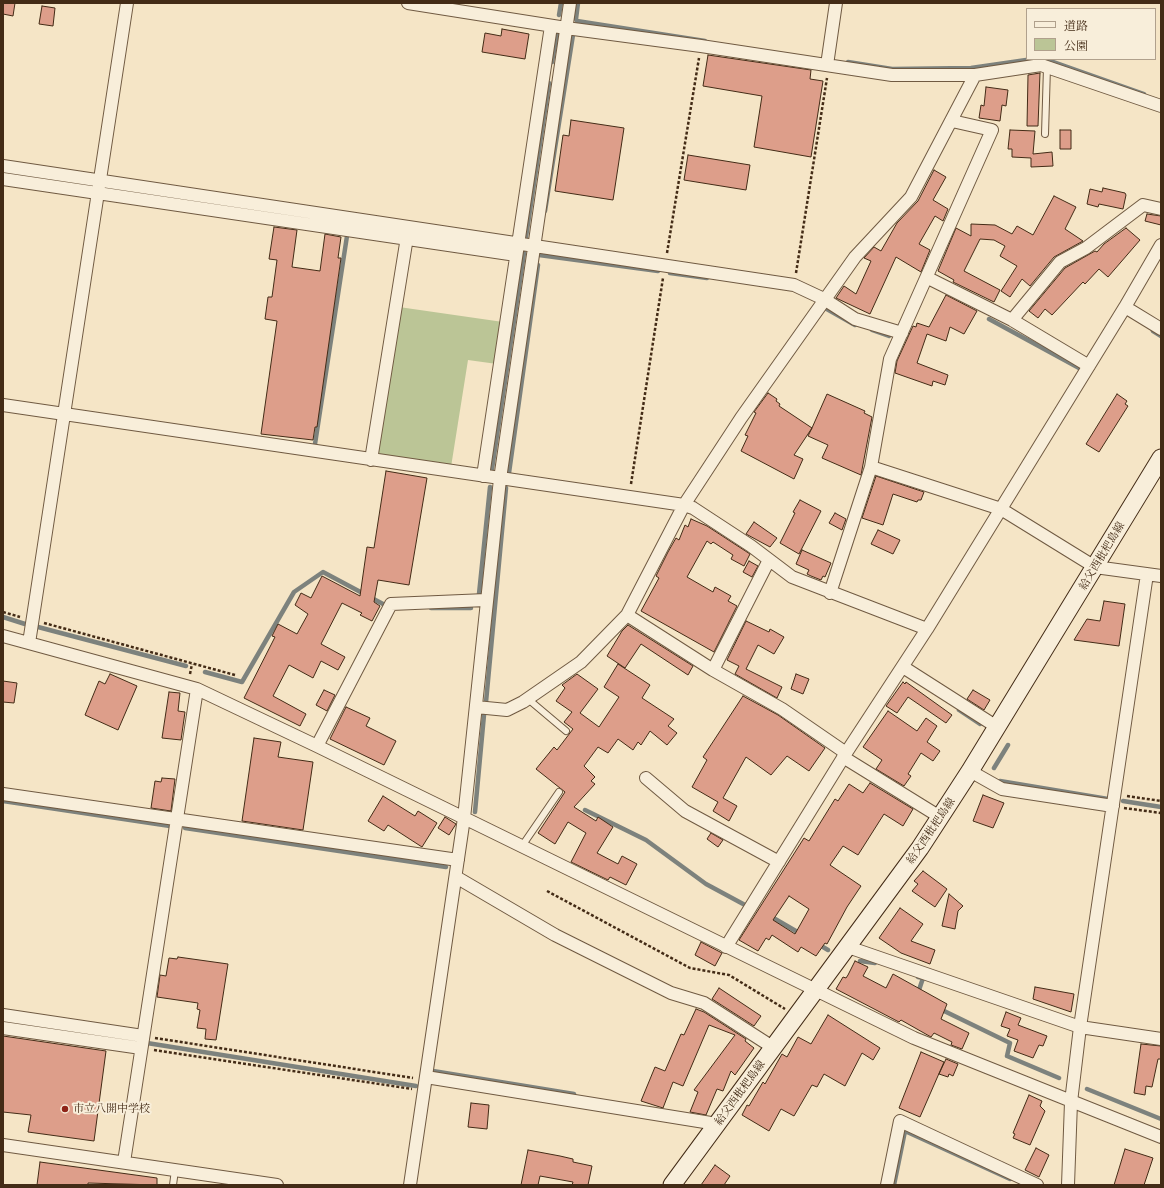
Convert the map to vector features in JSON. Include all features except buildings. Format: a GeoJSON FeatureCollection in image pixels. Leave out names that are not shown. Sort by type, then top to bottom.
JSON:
{"type":"FeatureCollection","features":[{"type":"Feature","properties":{"kind":"main road","name":"給父西枇杷島線"},"geometry":{"type":"LineString","coordinates":[[672,1185],[816,991],[940,818],[1161,458]]}},
{"type":"Feature","properties":{"kind":"street"},"geometry":{"type":"LineString","coordinates":[[29,643],[65,415],[126,3]]}},
{"type":"Feature","properties":{"kind":"street"},"geometry":{"type":"LineString","coordinates":[[408,3],[551,26],[892,75],[975,75],[1041,65],[1161,106]]}},
{"type":"Feature","properties":{"kind":"street"},"geometry":{"type":"LineString","coordinates":[[410,1185],[464,818],[500,478],[570,3]]}},
{"type":"Feature","properties":{"kind":"street"},"geometry":{"type":"LineString","coordinates":[[828,65],[836,3]]}},
{"type":"Feature","properties":{"kind":"street"},"geometry":{"type":"LineString","coordinates":[[483,476],[551,26]]}},
{"type":"Feature","properties":{"kind":"street"},"geometry":{"type":"LineString","coordinates":[[476,707],[507,710],[528,699],[581,662],[627,615],[684,506],[741,418],[855,257],[912,197],[975,75]]}},
{"type":"Feature","properties":{"kind":"street"},"geometry":{"type":"LineString","coordinates":[[830,593],[871,467],[890,359],[928,278],[992,130],[952,121]]}},
{"type":"Feature","properties":{"kind":"street"},"geometry":{"type":"LineString","coordinates":[[3,166],[99,187],[408,234],[517,250],[534,246],[794,285],[824,299],[854,319],[902,333]]}},
{"type":"Feature","properties":{"kind":"street"},"geometry":{"type":"LineString","coordinates":[[3,179],[99,187]]}},
{"type":"Feature","properties":{"kind":"street"},"geometry":{"type":"LineString","coordinates":[[1012,320],[1060,262],[1086,248],[1143,205],[1161,209]]}},
{"type":"Feature","properties":{"kind":"street"},"geometry":{"type":"LineString","coordinates":[[371,460],[408,234]]}},
{"type":"Feature","properties":{"kind":"street"},"geometry":{"type":"LineString","coordinates":[[726,947],[845,755],[927,629],[1125,307],[1161,245]]}},
{"type":"Feature","properties":{"kind":"street"},"geometry":{"type":"LineString","coordinates":[[928,278],[1012,320],[1089,366]]}},
{"type":"Feature","properties":{"kind":"street"},"geometry":{"type":"LineString","coordinates":[[1125,307],[1161,329]]}},
{"type":"Feature","properties":{"kind":"street"},"geometry":{"type":"LineString","coordinates":[[3,405],[693,508],[792,577],[830,593],[927,629]]}},
{"type":"Feature","properties":{"kind":"street"},"geometry":{"type":"LineString","coordinates":[[871,467],[1001,509],[1095,567],[1161,576]]}},
{"type":"Feature","properties":{"kind":"street"},"geometry":{"type":"LineString","coordinates":[[712,670],[769,560]]}},
{"type":"Feature","properties":{"kind":"street"},"geometry":{"type":"LineString","coordinates":[[1068,1185],[1071,1102],[1080,1027],[1147,574]]}},
{"type":"Feature","properties":{"kind":"street"},"geometry":{"type":"LineString","coordinates":[[317,746],[391,604],[486,600]]}},
{"type":"Feature","properties":{"kind":"street"},"geometry":{"type":"LineString","coordinates":[[627,615],[712,670],[788,713],[845,755],[940,818]]}},
{"type":"Feature","properties":{"kind":"street"},"geometry":{"type":"LineString","coordinates":[[3,636],[197,689],[317,746],[914,1038],[1161,1137]]}},
{"type":"Feature","properties":{"kind":"street"},"geometry":{"type":"LineString","coordinates":[[903,667],[997,727]]}},
{"type":"Feature","properties":{"kind":"street"},"geometry":{"type":"LineString","coordinates":[[124,1162],[197,689]]}},
{"type":"Feature","properties":{"kind":"street"},"geometry":{"type":"LineString","coordinates":[[970,771],[1002,790],[1112,806]]}},
{"type":"Feature","properties":{"kind":"street"},"geometry":{"type":"LineString","coordinates":[[646,778],[685,811],[779,862]]}},
{"type":"Feature","properties":{"kind":"street"},"geometry":{"type":"LineString","coordinates":[[3,794],[458,860]]}},
{"type":"Feature","properties":{"kind":"street"},"geometry":{"type":"LineString","coordinates":[[456,877],[555,935],[671,993],[704,1003],[774,1048]]}},
{"type":"Feature","properties":{"kind":"street"},"geometry":{"type":"LineString","coordinates":[[848,947],[1080,1027],[1161,1039]]}},
{"type":"Feature","properties":{"kind":"street"},"geometry":{"type":"LineString","coordinates":[[3,1015],[142,1042]]}},
{"type":"Feature","properties":{"kind":"street"},"geometry":{"type":"LineString","coordinates":[[3,1028],[142,1042]]}},
{"type":"Feature","properties":{"kind":"street"},"geometry":{"type":"LineString","coordinates":[[425,1082],[717,1124]]}},
{"type":"Feature","properties":{"kind":"street"},"geometry":{"type":"LineString","coordinates":[[887,1185],[900,1121],[943,1143],[956,1146],[1037,1185]]}},
{"type":"Feature","properties":{"kind":"street"},"geometry":{"type":"LineString","coordinates":[[3,1145],[277,1185]]}},
{"type":"Feature","properties":{"kind":"lane"},"geometry":{"type":"LineString","coordinates":[[1045,134],[1047,66]]}},
{"type":"Feature","properties":{"kind":"lane"},"geometry":{"type":"LineString","coordinates":[[528,699],[566,731]]}},
{"type":"Feature","properties":{"kind":"lane"},"geometry":{"type":"LineString","coordinates":[[522,846],[559,792]]}},
{"type":"Feature","properties":{"kind":"lane"},"geometry":{"type":"LineString","coordinates":[[173,1185],[175,1170]]}},
{"type":"Feature","properties":{"kind":"path"},"geometry":{"type":"LineString","coordinates":[[794,285],[828,65]]}},
{"type":"Feature","properties":{"kind":"path"},"geometry":{"type":"LineString","coordinates":[[3,612],[235,675]]}},
{"type":"Feature","properties":{"kind":"path"},"geometry":{"type":"LineString","coordinates":[[1112,806],[1161,813]]}},
{"type":"Feature","properties":{"kind":"path"},"geometry":{"type":"LineString","coordinates":[[547,891],[690,968],[729,975],[797,1016]]}},
{"type":"Feature","properties":{"kind":"path"},"geometry":{"type":"LineString","coordinates":[[142,1042],[425,1082]]}},
{"type":"Feature","properties":{"kind":"path"},"geometry":{"type":"LineString","coordinates":[[142,1042],[425,1082]]}},
{"type":"Feature","properties":{"kind":"green space"},"geometry":{"type":"Polygon","coordinates":[[[399,307],[503,322],[497,364],[468,360],[451,467],[380,457],[377,449],[399,307]]]}},
{"type":"Feature","properties":{"kind":"waterway"},"geometry":{"type":"LineString","coordinates":[[559,15],[561,3]]}},
{"type":"Feature","properties":{"kind":"waterway"},"geometry":{"type":"LineString","coordinates":[[578,3],[577,21],[705,41]]}},
{"type":"Feature","properties":{"kind":"waterway"},"geometry":{"type":"LineString","coordinates":[[552,62],[557,33]]}},
{"type":"Feature","properties":{"kind":"waterway"},"geometry":{"type":"LineString","coordinates":[[545,211],[573,35]]}},
{"type":"Feature","properties":{"kind":"waterway"},"geometry":{"type":"LineString","coordinates":[[848,62],[892,69],[971,68],[1026,60]]}},
{"type":"Feature","properties":{"kind":"waterway"},"geometry":{"type":"LineString","coordinates":[[1048,60],[1144,94]]}},
{"type":"Feature","properties":{"kind":"waterway"},"geometry":{"type":"LineString","coordinates":[[526,237],[549,83]]}},
{"type":"Feature","properties":{"kind":"waterway"},"geometry":{"type":"LineString","coordinates":[[3,173],[73,183]]}},
{"type":"Feature","properties":{"kind":"waterway"},"geometry":{"type":"LineString","coordinates":[[315,444],[347,236]]}},
{"type":"Feature","properties":{"kind":"waterway"},"geometry":{"type":"LineString","coordinates":[[492,469],[524,253]]}},
{"type":"Feature","properties":{"kind":"waterway"},"geometry":{"type":"LineString","coordinates":[[539,255],[658,271]]}},
{"type":"Feature","properties":{"kind":"waterway"},"geometry":{"type":"LineString","coordinates":[[509,473],[538,265]]}},
{"type":"Feature","properties":{"kind":"waterway"},"geometry":{"type":"LineString","coordinates":[[670,273],[707,278]]}},
{"type":"Feature","properties":{"kind":"waterway"},"geometry":{"type":"LineString","coordinates":[[825,308],[855,325]]}},
{"type":"Feature","properties":{"kind":"waterway"},"geometry":{"type":"LineString","coordinates":[[989,319],[1079,368]]}},
{"type":"Feature","properties":{"kind":"waterway"},"geometry":{"type":"LineString","coordinates":[[872,330],[889,336]]}},
{"type":"Feature","properties":{"kind":"waterway"},"geometry":{"type":"LineString","coordinates":[[1153,331],[1161,336]]}},
{"type":"Feature","properties":{"kind":"waterway"},"geometry":{"type":"LineString","coordinates":[[479,594],[490,487]]}},
{"type":"Feature","properties":{"kind":"waterway"},"geometry":{"type":"LineString","coordinates":[[486,702],[506,488]]}},
{"type":"Feature","properties":{"kind":"waterway"},"geometry":{"type":"LineString","coordinates":[[205,672],[242,682],[294,592],[323,572],[383,604]]}},
{"type":"Feature","properties":{"kind":"waterway"},"geometry":{"type":"LineString","coordinates":[[431,608],[471,608]]}},
{"type":"Feature","properties":{"kind":"waterway"},"geometry":{"type":"LineString","coordinates":[[3,617],[25,624]]}},
{"type":"Feature","properties":{"kind":"waterway"},"geometry":{"type":"LineString","coordinates":[[38,627],[186,666]]}},
{"type":"Feature","properties":{"kind":"waterway"},"geometry":{"type":"LineString","coordinates":[[959,710],[980,724]]}},
{"type":"Feature","properties":{"kind":"waterway"},"geometry":{"type":"LineString","coordinates":[[475,812],[484,715]]}},
{"type":"Feature","properties":{"kind":"waterway"},"geometry":{"type":"LineString","coordinates":[[994,768],[1008,745]]}},
{"type":"Feature","properties":{"kind":"waterway"},"geometry":{"type":"LineString","coordinates":[[1000,781],[1108,799]]}},
{"type":"Feature","properties":{"kind":"waterway"},"geometry":{"type":"LineString","coordinates":[[3,801],[170,826]]}},
{"type":"Feature","properties":{"kind":"waterway"},"geometry":{"type":"LineString","coordinates":[[1123,801],[1161,807]]}},
{"type":"Feature","properties":{"kind":"waterway"},"geometry":{"type":"LineString","coordinates":[[585,810],[646,840],[706,884],[745,905]]}},
{"type":"Feature","properties":{"kind":"waterway"},"geometry":{"type":"LineString","coordinates":[[185,828],[446,867]]}},
{"type":"Feature","properties":{"kind":"waterway"},"geometry":{"type":"LineString","coordinates":[[770,916],[801,934]]}},
{"type":"Feature","properties":{"kind":"waterway"},"geometry":{"type":"LineString","coordinates":[[818,944],[828,950]]}},
{"type":"Feature","properties":{"kind":"waterway"},"geometry":{"type":"LineString","coordinates":[[860,961],[875,963]]}},
{"type":"Feature","properties":{"kind":"waterway"},"geometry":{"type":"LineString","coordinates":[[918,977],[923,978],[918,993]]}},
{"type":"Feature","properties":{"kind":"waterway"},"geometry":{"type":"LineString","coordinates":[[940,1009],[1010,1043],[1007,1056],[1059,1078]]}},
{"type":"Feature","properties":{"kind":"waterway"},"geometry":{"type":"LineString","coordinates":[[147,1043],[416,1086]]}},
{"type":"Feature","properties":{"kind":"waterway"},"geometry":{"type":"LineString","coordinates":[[433,1071],[574,1094]]}},
{"type":"Feature","properties":{"kind":"waterway"},"geometry":{"type":"LineString","coordinates":[[1087,1089],[1161,1119]]}},
{"type":"Feature","properties":{"kind":"waterway"},"geometry":{"type":"LineString","coordinates":[[894,1185],[905,1131],[1010,1179]]}},
{"type":"Feature","properties":{"kind":"place","name":"市立八開中学校"},"geometry":{"type":"Point","coordinates":[65,1109]}}]}
